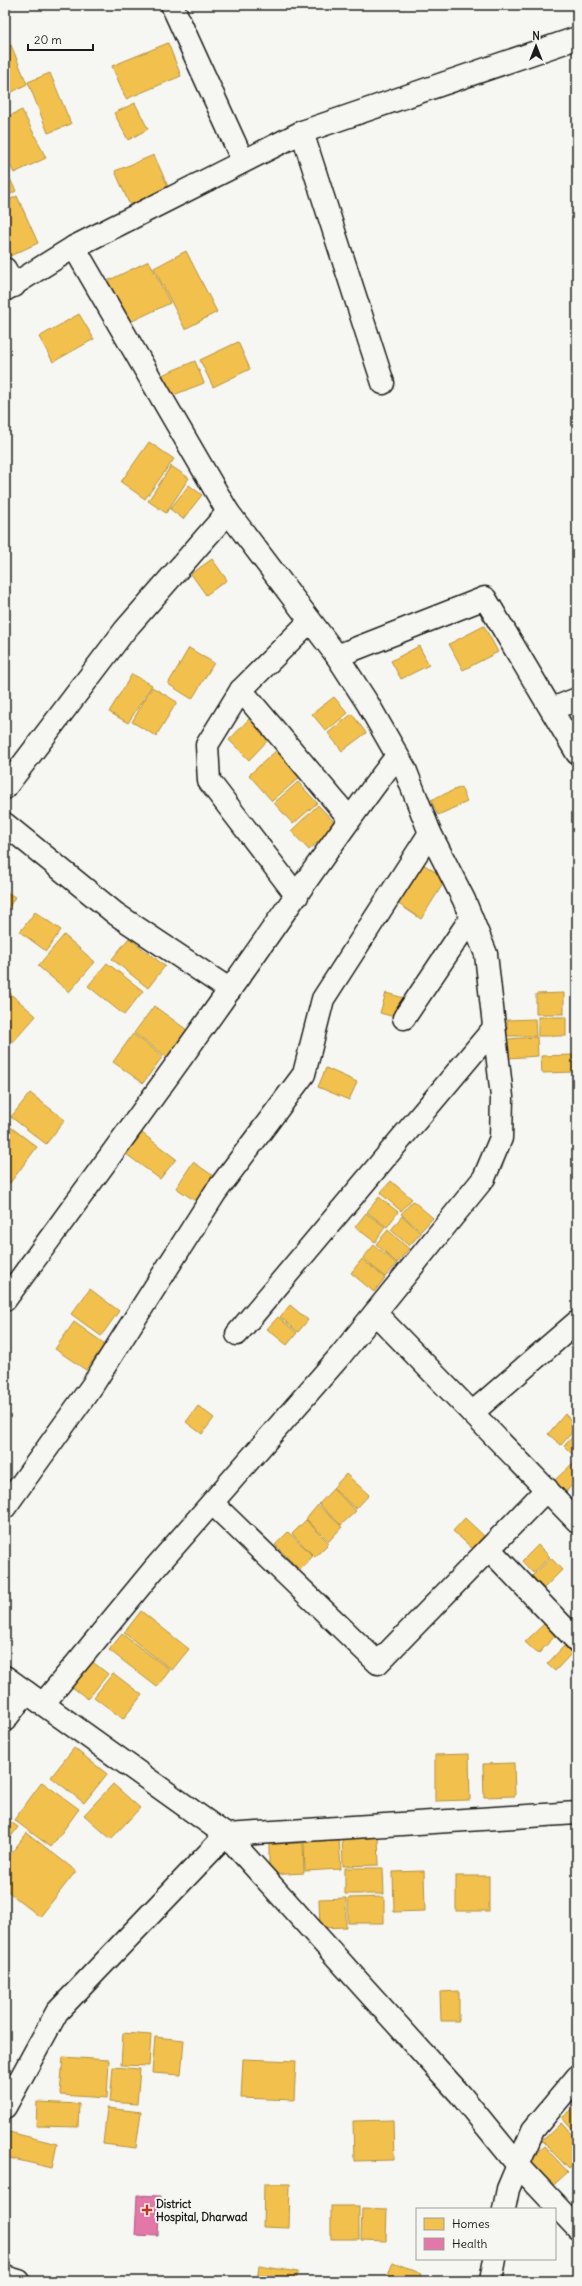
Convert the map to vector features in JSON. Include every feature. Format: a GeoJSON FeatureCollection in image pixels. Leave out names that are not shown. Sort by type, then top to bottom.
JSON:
{"type":"FeatureCollection","features":[{"type":"Feature","properties":{"kind":"street"},"geometry":{"type":"LineString","coordinates":[[172,5],[243,161]]}},
{"type":"Feature","properties":{"kind":"street"},"geometry":{"type":"LineString","coordinates":[[8,282],[302,132],[577,38]]}},
{"type":"Feature","properties":{"kind":"street"},"geometry":{"type":"LineString","coordinates":[[302,132],[383,383]]}},
{"type":"Feature","properties":{"kind":"street"},"geometry":{"type":"LineString","coordinates":[[5,1720],[34,1698],[212,1503],[375,1313],[484,1178],[501,1138],[502,1097],[486,954],[472,918],[430,833],[405,769],[368,704],[337,656],[228,512],[74,247]]}},
{"type":"Feature","properties":{"kind":"street"},"geometry":{"type":"LineString","coordinates":[[5,788],[125,630],[228,512]]}},
{"type":"Feature","properties":{"kind":"street"},"geometry":{"type":"LineString","coordinates":[[337,656],[485,598],[577,753]]}},
{"type":"Feature","properties":{"kind":"street"},"geometry":{"type":"LineString","coordinates":[[297,896],[209,781],[207,745],[241,690],[310,621]]}},
{"type":"Feature","properties":{"kind":"street"},"geometry":{"type":"LineString","coordinates":[[241,690],[349,818]]}},
{"type":"Feature","properties":{"kind":"street"},"geometry":{"type":"LineString","coordinates":[[552,709],[577,699]]}},
{"type":"Feature","properties":{"kind":"street"},"geometry":{"type":"LineString","coordinates":[[5,1300],[230,990],[297,896],[349,818],[397,756]]}},
{"type":"Feature","properties":{"kind":"street"},"geometry":{"type":"LineString","coordinates":[[5,824],[116,914],[230,990]]}},
{"type":"Feature","properties":{"kind":"street"},"geometry":{"type":"LineString","coordinates":[[5,1507],[92,1386],[215,1193],[304,1074],[323,999],[430,833]]}},
{"type":"Feature","properties":{"kind":"street"},"geometry":{"type":"LineString","coordinates":[[404,1018],[472,918]]}},
{"type":"Feature","properties":{"kind":"street"},"geometry":{"type":"LineString","coordinates":[[237,1334],[494,1028]]}},
{"type":"Feature","properties":{"kind":"street"},"geometry":{"type":"LineString","coordinates":[[375,1313],[577,1521]]}},
{"type":"Feature","properties":{"kind":"street"},"geometry":{"type":"LineString","coordinates":[[472,1412],[577,1322]]}},
{"type":"Feature","properties":{"kind":"street"},"geometry":{"type":"LineString","coordinates":[[212,1503],[378,1663],[547,1489]]}},
{"type":"Feature","properties":{"kind":"street"},"geometry":{"type":"LineString","coordinates":[[488,1549],[577,1641]]}},
{"type":"Feature","properties":{"kind":"street"},"geometry":{"type":"LineString","coordinates":[[5,1677],[226,1835],[460,2094],[518,2165],[577,2228]]}},
{"type":"Feature","properties":{"kind":"street"},"geometry":{"type":"LineString","coordinates":[[5,2107],[58,2012],[226,1835],[577,1813]]}},
{"type":"Feature","properties":{"kind":"street"},"geometry":{"type":"LineString","coordinates":[[504,2208],[508,2188],[533,2130],[573,2085]]}},
{"type":"Feature","properties":{"kind":"street"},"geometry":{"type":"LineString","coordinates":[[491,2281],[495,2260]]}},
{"type":"Feature","properties":{"kind":"street"},"geometry":{"type":"LineString","coordinates":[[5,2277],[19,2281]]}},
{"type":"Feature","properties":{"kind":"building: Homes"},"geometry":{"type":"Polygon","coordinates":[[[168,43],[181,76],[126,99],[112,66],[168,43]]]}},
{"type":"Feature","properties":{"kind":"building: Homes"},"geometry":{"type":"Polygon","coordinates":[[[11,45],[27,84],[5,96],[5,48],[11,45]]]}},
{"type":"Feature","properties":{"kind":"building: Homes"},"geometry":{"type":"Polygon","coordinates":[[[50,73],[71,124],[48,133],[28,82],[50,73]]]}},
{"type":"Feature","properties":{"kind":"building: Homes"},"geometry":{"type":"Polygon","coordinates":[[[135,103],[148,129],[128,140],[114,113],[135,103]]]}},
{"type":"Feature","properties":{"kind":"building: Homes"},"geometry":{"type":"Polygon","coordinates":[[[22,110],[46,158],[14,173],[5,155],[5,118],[22,110]]]}},
{"type":"Feature","properties":{"kind":"building: Homes"},"geometry":{"type":"Polygon","coordinates":[[[154,155],[170,191],[131,208],[115,171],[154,155]]]}},
{"type":"Feature","properties":{"kind":"building: Homes"},"geometry":{"type":"Polygon","coordinates":[[[5,169],[16,191],[5,197],[5,169]]]}},
{"type":"Feature","properties":{"kind":"building: Homes"},"geometry":{"type":"Polygon","coordinates":[[[17,196],[38,243],[10,256],[5,245],[5,202],[17,196]]]}},
{"type":"Feature","properties":{"kind":"building: Homes"},"geometry":{"type":"Polygon","coordinates":[[[186,251],[217,312],[185,329],[154,268],[186,251]]]}},
{"type":"Feature","properties":{"kind":"building: Homes"},"geometry":{"type":"Polygon","coordinates":[[[149,261],[170,303],[122,326],[101,284],[149,261]]]}},
{"type":"Feature","properties":{"kind":"building: Homes"},"geometry":{"type":"Polygon","coordinates":[[[79,314],[94,339],[53,362],[39,337],[79,314]]]}},
{"type":"Feature","properties":{"kind":"building: Homes"},"geometry":{"type":"Polygon","coordinates":[[[238,342],[250,369],[213,387],[200,360],[238,342]]]}},
{"type":"Feature","properties":{"kind":"building: Homes"},"geometry":{"type":"Polygon","coordinates":[[[195,361],[204,383],[171,396],[162,375],[195,361]]]}},
{"type":"Feature","properties":{"kind":"building: Homes"},"geometry":{"type":"Polygon","coordinates":[[[149,442],[174,459],[145,499],[121,482],[149,442]]]}},
{"type":"Feature","properties":{"kind":"building: Homes"},"geometry":{"type":"Polygon","coordinates":[[[171,466],[189,478],[166,513],[148,501],[171,466]]]}},
{"type":"Feature","properties":{"kind":"building: Homes"},"geometry":{"type":"Polygon","coordinates":[[[189,485],[202,495],[183,519],[170,509],[189,485]]]}},
{"type":"Feature","properties":{"kind":"building: Homes"},"geometry":{"type":"Polygon","coordinates":[[[212,559],[227,580],[206,595],[191,574],[212,559]]]}},
{"type":"Feature","properties":{"kind":"building: Homes"},"geometry":{"type":"Polygon","coordinates":[[[484,626],[498,652],[463,670],[449,644],[484,626]]]}},
{"type":"Feature","properties":{"kind":"building: Homes"},"geometry":{"type":"Polygon","coordinates":[[[419,646],[429,665],[401,679],[391,661],[419,646]]]}},
{"type":"Feature","properties":{"kind":"building: Homes"},"geometry":{"type":"Polygon","coordinates":[[[189,648],[214,663],[192,699],[168,684],[189,648]]]}},
{"type":"Feature","properties":{"kind":"building: Homes"},"geometry":{"type":"Polygon","coordinates":[[[132,674],[152,685],[128,723],[109,712],[132,674]]]}},
{"type":"Feature","properties":{"kind":"building: Homes"},"geometry":{"type":"Polygon","coordinates":[[[152,687],[177,702],[156,736],[132,722],[152,687]]]}},
{"type":"Feature","properties":{"kind":"building: Homes"},"geometry":{"type":"Polygon","coordinates":[[[334,697],[348,713],[326,731],[312,714],[334,697]]]}},
{"type":"Feature","properties":{"kind":"building: Homes"},"geometry":{"type":"Polygon","coordinates":[[[352,714],[366,733],[342,751],[328,733],[352,714]]]}},
{"type":"Feature","properties":{"kind":"building: Homes"},"geometry":{"type":"Polygon","coordinates":[[[250,718],[270,738],[249,760],[229,740],[250,718]]]}},
{"type":"Feature","properties":{"kind":"building: Homes"},"geometry":{"type":"Polygon","coordinates":[[[277,750],[300,777],[272,801],[249,775],[277,750]]]}},
{"type":"Feature","properties":{"kind":"building: Homes"},"geometry":{"type":"Polygon","coordinates":[[[298,782],[317,803],[293,824],[274,803],[298,782]]]}},
{"type":"Feature","properties":{"kind":"building: Homes"},"geometry":{"type":"Polygon","coordinates":[[[461,787],[467,802],[438,815],[431,800],[461,787]]]}},
{"type":"Feature","properties":{"kind":"building: Homes"},"geometry":{"type":"Polygon","coordinates":[[[318,805],[337,825],[309,850],[291,831],[318,805]]]}},
{"type":"Feature","properties":{"kind":"building: Homes"},"geometry":{"type":"Polygon","coordinates":[[[423,864],[446,879],[421,919],[397,903],[423,864]]]}},
{"type":"Feature","properties":{"kind":"building: Homes"},"geometry":{"type":"Polygon","coordinates":[[[5,891],[15,897],[5,914],[5,891]]]}},
{"type":"Feature","properties":{"kind":"building: Homes"},"geometry":{"type":"Polygon","coordinates":[[[35,912],[61,930],[46,951],[20,932],[35,912]]]}},
{"type":"Feature","properties":{"kind":"building: Homes"},"geometry":{"type":"Polygon","coordinates":[[[64,935],[95,962],[69,992],[38,966],[64,935]]]}},
{"type":"Feature","properties":{"kind":"building: Homes"},"geometry":{"type":"Polygon","coordinates":[[[129,938],[165,966],[148,988],[112,959],[129,938]]]}},
{"type":"Feature","properties":{"kind":"building: Homes"},"geometry":{"type":"Polygon","coordinates":[[[107,963],[143,991],[124,1015],[88,986],[107,963]]]}},
{"type":"Feature","properties":{"kind":"building: Homes"},"geometry":{"type":"Polygon","coordinates":[[[5,989],[36,1016],[13,1042],[5,1035],[5,989]]]}},
{"type":"Feature","properties":{"kind":"building: Homes"},"geometry":{"type":"Polygon","coordinates":[[[386,993],[404,998],[398,1018],[380,1013],[386,993]]]}},
{"type":"Feature","properties":{"kind":"building: Homes"},"geometry":{"type":"Polygon","coordinates":[[[564,993],[564,1014],[536,1014],[536,994],[564,993]]]}},
{"type":"Feature","properties":{"kind":"building: Homes"},"geometry":{"type":"Polygon","coordinates":[[[154,1006],[187,1030],[167,1057],[134,1033],[154,1006]]]}},
{"type":"Feature","properties":{"kind":"building: Homes"},"geometry":{"type":"Polygon","coordinates":[[[538,1017],[566,1017],[566,1036],[538,1036],[538,1017]]]}},
{"type":"Feature","properties":{"kind":"building: Homes"},"geometry":{"type":"Polygon","coordinates":[[[535,1019],[536,1036],[507,1036],[507,1020],[535,1019]]]}},
{"type":"Feature","properties":{"kind":"building: Homes"},"geometry":{"type":"Polygon","coordinates":[[[133,1034],[163,1056],[143,1083],[113,1062],[133,1034]]]}},
{"type":"Feature","properties":{"kind":"building: Homes"},"geometry":{"type":"Polygon","coordinates":[[[537,1037],[538,1056],[508,1058],[507,1039],[537,1037]]]}},
{"type":"Feature","properties":{"kind":"building: Homes"},"geometry":{"type":"Polygon","coordinates":[[[573,1055],[574,1072],[542,1073],[541,1056],[573,1055]]]}},
{"type":"Feature","properties":{"kind":"building: Homes"},"geometry":{"type":"Polygon","coordinates":[[[326,1068],[357,1082],[349,1100],[318,1087],[326,1068]]]}},
{"type":"Feature","properties":{"kind":"building: Homes"},"geometry":{"type":"Polygon","coordinates":[[[30,1093],[65,1120],[46,1144],[11,1117],[30,1093]]]}},
{"type":"Feature","properties":{"kind":"building: Homes"},"geometry":{"type":"Polygon","coordinates":[[[8,1125],[37,1147],[10,1183],[5,1180],[5,1129],[8,1125]]]}},
{"type":"Feature","properties":{"kind":"building: Homes"},"geometry":{"type":"Polygon","coordinates":[[[142,1133],[176,1159],[160,1179],[126,1154],[142,1133]]]}},
{"type":"Feature","properties":{"kind":"building: Homes"},"geometry":{"type":"Polygon","coordinates":[[[193,1162],[215,1177],[197,1202],[176,1188],[193,1162]]]}},
{"type":"Feature","properties":{"kind":"building: Homes"},"geometry":{"type":"Polygon","coordinates":[[[391,1181],[412,1199],[401,1211],[380,1193],[391,1181]]]}},
{"type":"Feature","properties":{"kind":"building: Homes"},"geometry":{"type":"Polygon","coordinates":[[[379,1197],[398,1212],[387,1227],[367,1212],[379,1197]]]}},
{"type":"Feature","properties":{"kind":"building: Homes"},"geometry":{"type":"Polygon","coordinates":[[[413,1201],[433,1218],[421,1231],[401,1214],[413,1201]]]}},
{"type":"Feature","properties":{"kind":"building: Homes"},"geometry":{"type":"Polygon","coordinates":[[[366,1213],[385,1227],[375,1242],[355,1227],[366,1213]]]}},
{"type":"Feature","properties":{"kind":"building: Homes"},"geometry":{"type":"Polygon","coordinates":[[[402,1216],[421,1233],[409,1246],[391,1230],[402,1216]]]}},
{"type":"Feature","properties":{"kind":"building: Homes"},"geometry":{"type":"Polygon","coordinates":[[[388,1230],[409,1249],[397,1263],[376,1244],[388,1230]]]}},
{"type":"Feature","properties":{"kind":"building: Homes"},"geometry":{"type":"Polygon","coordinates":[[[374,1245],[397,1264],[385,1277],[363,1258],[374,1245]]]}},
{"type":"Feature","properties":{"kind":"building: Homes"},"geometry":{"type":"Polygon","coordinates":[[[362,1259],[385,1278],[374,1292],[351,1273],[362,1259]]]}},
{"type":"Feature","properties":{"kind":"building: Homes"},"geometry":{"type":"Polygon","coordinates":[[[90,1289],[119,1311],[101,1336],[71,1314],[90,1289]]]}},
{"type":"Feature","properties":{"kind":"building: Homes"},"geometry":{"type":"Polygon","coordinates":[[[290,1305],[308,1320],[298,1332],[280,1317],[290,1305]]]}},
{"type":"Feature","properties":{"kind":"building: Homes"},"geometry":{"type":"Polygon","coordinates":[[[278,1317],[297,1333],[287,1345],[267,1329],[278,1317]]]}},
{"type":"Feature","properties":{"kind":"building: Homes"},"geometry":{"type":"Polygon","coordinates":[[[74,1322],[105,1344],[86,1370],[55,1349],[74,1322]]]}},
{"type":"Feature","properties":{"kind":"building: Homes"},"geometry":{"type":"Polygon","coordinates":[[[198,1406],[214,1418],[202,1434],[186,1422],[198,1406]]]}},
{"type":"Feature","properties":{"kind":"building: Homes"},"geometry":{"type":"Polygon","coordinates":[[[565,1414],[577,1427],[561,1445],[548,1434],[565,1414]]]}},
{"type":"Feature","properties":{"kind":"building: Homes"},"geometry":{"type":"Polygon","coordinates":[[[577,1432],[577,1459],[564,1446],[577,1432]]]}},
{"type":"Feature","properties":{"kind":"building: Homes"},"geometry":{"type":"Polygon","coordinates":[[[574,1462],[577,1465],[577,1481],[564,1493],[554,1481],[574,1462]]]}},
{"type":"Feature","properties":{"kind":"building: Homes"},"geometry":{"type":"Polygon","coordinates":[[[346,1474],[369,1495],[356,1509],[333,1488],[346,1474]]]}},
{"type":"Feature","properties":{"kind":"building: Homes"},"geometry":{"type":"Polygon","coordinates":[[[333,1489],[356,1511],[341,1525],[319,1504],[333,1489]]]}},
{"type":"Feature","properties":{"kind":"building: Homes"},"geometry":{"type":"Polygon","coordinates":[[[318,1505],[342,1527],[329,1541],[306,1519],[318,1505]]]}},
{"type":"Feature","properties":{"kind":"building: Homes"},"geometry":{"type":"Polygon","coordinates":[[[465,1518],[484,1536],[473,1549],[453,1531],[465,1518]]]}},
{"type":"Feature","properties":{"kind":"building: Homes"},"geometry":{"type":"Polygon","coordinates":[[[306,1520],[329,1543],[315,1557],[292,1534],[306,1520]]]}},
{"type":"Feature","properties":{"kind":"building: Homes"},"geometry":{"type":"Polygon","coordinates":[[[288,1532],[313,1556],[300,1570],[275,1545],[288,1532]]]}},
{"type":"Feature","properties":{"kind":"building: Homes"},"geometry":{"type":"Polygon","coordinates":[[[538,1545],[550,1557],[533,1573],[522,1561],[538,1545]]]}},
{"type":"Feature","properties":{"kind":"building: Homes"},"geometry":{"type":"Polygon","coordinates":[[[551,1558],[562,1570],[544,1588],[532,1576],[551,1558]]]}},
{"type":"Feature","properties":{"kind":"building: Homes"},"geometry":{"type":"Polygon","coordinates":[[[141,1611],[189,1649],[172,1670],[124,1633],[141,1611]]]}},
{"type":"Feature","properties":{"kind":"building: Homes"},"geometry":{"type":"Polygon","coordinates":[[[546,1622],[558,1633],[538,1654],[525,1642],[546,1622]]]}},
{"type":"Feature","properties":{"kind":"building: Homes"},"geometry":{"type":"Polygon","coordinates":[[[122,1634],[170,1670],[157,1687],[109,1650],[122,1634]]]}},
{"type":"Feature","properties":{"kind":"building: Homes"},"geometry":{"type":"Polygon","coordinates":[[[564,1646],[572,1653],[555,1671],[547,1664],[564,1646]]]}},
{"type":"Feature","properties":{"kind":"building: Homes"},"geometry":{"type":"Polygon","coordinates":[[[89,1659],[108,1674],[88,1699],[68,1684],[89,1659]]]}},
{"type":"Feature","properties":{"kind":"building: Homes"},"geometry":{"type":"Polygon","coordinates":[[[113,1673],[142,1695],[123,1719],[94,1697],[113,1673]]]}},
{"type":"Feature","properties":{"kind":"building: Homes"},"geometry":{"type":"Polygon","coordinates":[[[74,1748],[107,1774],[84,1803],[51,1777],[74,1748]]]}},
{"type":"Feature","properties":{"kind":"building: Homes"},"geometry":{"type":"Polygon","coordinates":[[[469,1754],[470,1800],[435,1801],[435,1755],[469,1754]]]}},
{"type":"Feature","properties":{"kind":"building: Homes"},"geometry":{"type":"Polygon","coordinates":[[[514,1763],[515,1796],[484,1797],[483,1764],[514,1763]]]}},
{"type":"Feature","properties":{"kind":"building: Homes"},"geometry":{"type":"Polygon","coordinates":[[[42,1782],[79,1809],[51,1847],[14,1820],[42,1782]]]}},
{"type":"Feature","properties":{"kind":"building: Homes"},"geometry":{"type":"Polygon","coordinates":[[[113,1784],[140,1808],[111,1839],[84,1815],[113,1784]]]}},
{"type":"Feature","properties":{"kind":"building: Homes"},"geometry":{"type":"Polygon","coordinates":[[[5,1818],[18,1827],[5,1845],[5,1818]]]}},
{"type":"Feature","properties":{"kind":"building: Homes"},"geometry":{"type":"Polygon","coordinates":[[[27,1833],[76,1871],[40,1917],[5,1889],[5,1861],[27,1833]]]}},
{"type":"Feature","properties":{"kind":"building: Homes"},"geometry":{"type":"Polygon","coordinates":[[[378,1835],[379,1865],[343,1866],[342,1836],[378,1835]]]}},
{"type":"Feature","properties":{"kind":"building: Homes"},"geometry":{"type":"Polygon","coordinates":[[[339,1839],[341,1869],[305,1871],[304,1840],[339,1839]]]}},
{"type":"Feature","properties":{"kind":"building: Homes"},"geometry":{"type":"Polygon","coordinates":[[[303,1843],[304,1873],[269,1875],[269,1844],[303,1843]]]}},
{"type":"Feature","properties":{"kind":"building: Homes"},"geometry":{"type":"Polygon","coordinates":[[[345,1868],[383,1868],[384,1894],[345,1894],[345,1868]]]}},
{"type":"Feature","properties":{"kind":"building: Homes"},"geometry":{"type":"Polygon","coordinates":[[[424,1871],[425,1911],[394,1912],[393,1872],[424,1871]]]}},
{"type":"Feature","properties":{"kind":"building: Homes"},"geometry":{"type":"Polygon","coordinates":[[[456,1876],[489,1876],[489,1911],[456,1911],[456,1876]]]}},
{"type":"Feature","properties":{"kind":"building: Homes"},"geometry":{"type":"Polygon","coordinates":[[[384,1897],[384,1923],[348,1923],[348,1898],[384,1897]]]}},
{"type":"Feature","properties":{"kind":"building: Homes"},"geometry":{"type":"Polygon","coordinates":[[[346,1898],[346,1927],[320,1928],[319,1899],[346,1898]]]}},
{"type":"Feature","properties":{"kind":"building: Homes"},"geometry":{"type":"Polygon","coordinates":[[[459,1991],[459,2021],[441,2021],[440,1992],[459,1991]]]}},
{"type":"Feature","properties":{"kind":"building: Homes"},"geometry":{"type":"Polygon","coordinates":[[[123,2033],[151,2035],[149,2066],[121,2065],[123,2033]]]}},
{"type":"Feature","properties":{"kind":"building: Homes"},"geometry":{"type":"Polygon","coordinates":[[[155,2037],[184,2040],[181,2075],[152,2073],[155,2037]]]}},
{"type":"Feature","properties":{"kind":"building: Homes"},"geometry":{"type":"Polygon","coordinates":[[[63,2057],[109,2060],[107,2098],[60,2095],[63,2057]]]}},
{"type":"Feature","properties":{"kind":"building: Homes"},"geometry":{"type":"Polygon","coordinates":[[[243,2059],[296,2061],[294,2100],[241,2098],[243,2059]]]}},
{"type":"Feature","properties":{"kind":"building: Homes"},"geometry":{"type":"Polygon","coordinates":[[[113,2067],[140,2069],[137,2104],[110,2102],[113,2067]]]}},
{"type":"Feature","properties":{"kind":"building: Homes"},"geometry":{"type":"Polygon","coordinates":[[[37,2102],[79,2104],[78,2127],[36,2126],[37,2102]]]}},
{"type":"Feature","properties":{"kind":"building: Homes"},"geometry":{"type":"Polygon","coordinates":[[[577,2105],[577,2135],[562,2118],[577,2105]]]}},
{"type":"Feature","properties":{"kind":"building: Homes"},"geometry":{"type":"Polygon","coordinates":[[[107,2108],[141,2112],[136,2148],[103,2144],[107,2108]]]}},
{"type":"Feature","properties":{"kind":"building: Homes"},"geometry":{"type":"Polygon","coordinates":[[[393,2120],[394,2160],[354,2161],[353,2121],[393,2120]]]}},
{"type":"Feature","properties":{"kind":"building: Homes"},"geometry":{"type":"Polygon","coordinates":[[[561,2123],[577,2140],[577,2162],[569,2169],[542,2141],[561,2123]]]}},
{"type":"Feature","properties":{"kind":"building: Homes"},"geometry":{"type":"Polygon","coordinates":[[[5,2131],[57,2144],[52,2168],[5,2157],[5,2131]]]}},
{"type":"Feature","properties":{"kind":"building: Homes"},"geometry":{"type":"Polygon","coordinates":[[[544,2146],[568,2172],[548,2190],[524,2164],[544,2146]]]}},
{"type":"Feature","properties":{"kind":"building: Homes"},"geometry":{"type":"Polygon","coordinates":[[[264,2184],[290,2184],[289,2228],[263,2227],[264,2184]]]}},
{"type":"Feature","properties":{"kind":"building: Homes"},"geometry":{"type":"Polygon","coordinates":[[[331,2206],[359,2206],[359,2239],[331,2239],[331,2206]]]}},
{"type":"Feature","properties":{"kind":"building: Homes"},"geometry":{"type":"Polygon","coordinates":[[[362,2208],[387,2209],[386,2241],[361,2240],[362,2208]]]}},
{"type":"Feature","properties":{"kind":"building: Homes"},"geometry":{"type":"Polygon","coordinates":[[[393,2262],[422,2274],[419,2281],[386,2281],[393,2262]]]}},
{"type":"Feature","properties":{"kind":"building: Homes"},"geometry":{"type":"Polygon","coordinates":[[[259,2266],[298,2272],[296,2281],[257,2281],[259,2266]]]}},
{"type":"Feature","properties":{"kind":"building: Health"},"geometry":{"type":"Polygon","coordinates":[[[137,2195],[160,2196],[158,2236],[135,2235],[137,2195]]]}},
{"type":"Feature","properties":{"kind":"place","name":"District Hospital, Dharwad"},"geometry":{"type":"Point","coordinates":[147,2210]}}]}
